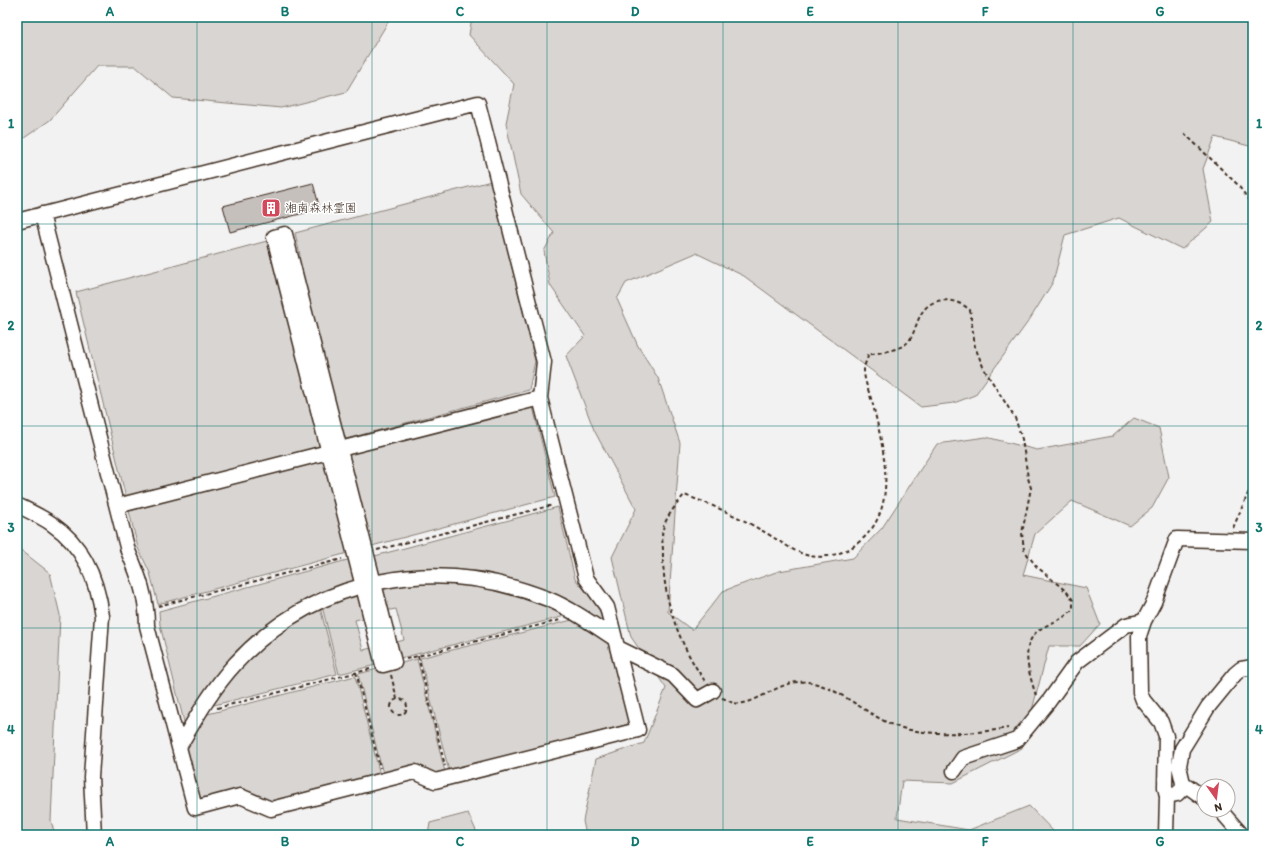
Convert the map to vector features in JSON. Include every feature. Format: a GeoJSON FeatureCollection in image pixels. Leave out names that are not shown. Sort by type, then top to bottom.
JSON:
{"type":"FeatureCollection","features":[{"type":"Feature","properties":{"kind":"street"},"geometry":{"type":"LineString","coordinates":[[17,221],[42,214],[478,103],[544,362],[540,398],[586,578],[607,607],[638,730],[436,781],[415,772],[271,809],[240,796],[195,808],[147,626],[147,608],[144,591],[128,551],[42,214]]}},
{"type":"Feature","properties":{"kind":"street"},"geometry":{"type":"LineString","coordinates":[[334,450],[274,237],[285,234],[334,450],[389,664]]}},
{"type":"Feature","properties":{"kind":"street"},"geometry":{"type":"LineString","coordinates":[[116,506],[540,398]]}},
{"type":"Feature","properties":{"kind":"street"},"geometry":{"type":"LineString","coordinates":[[17,505],[52,524],[69,537],[89,566],[99,598],[102,616],[91,777],[94,835]]}},
{"type":"Feature","properties":{"kind":"street"},"geometry":{"type":"LineString","coordinates":[[1166,835],[1166,736],[1161,722],[1143,700],[1140,692],[1139,636],[1144,621],[1154,602],[1177,539],[1253,541]]}},
{"type":"Feature","properties":{"kind":"street"},"geometry":{"type":"LineString","coordinates":[[179,746],[214,689],[235,664],[258,642],[309,607],[337,594],[368,584],[400,578],[431,575],[461,577],[488,581],[523,590],[550,600],[579,615],[616,644],[667,671],[697,700],[713,691]]}},
{"type":"Feature","properties":{"kind":"street"},"geometry":{"type":"LineString","coordinates":[[954,771],[963,758],[1017,740],[1044,707],[1077,662],[1126,626],[1144,621]]}},
{"type":"Feature","properties":{"kind":"street"},"geometry":{"type":"LineString","coordinates":[[1167,796],[1177,794],[1182,789],[1183,783],[1179,766],[1182,749],[1208,707],[1235,674],[1241,669],[1253,667]]}},
{"type":"Feature","properties":{"kind":"street"},"geometry":{"type":"LineString","coordinates":[[1183,783],[1196,792]]}},
{"type":"Feature","properties":{"kind":"street"},"geometry":{"type":"LineString","coordinates":[[1227,818],[1242,835]]}},
{"type":"Feature","properties":{"kind":"path"},"geometry":{"type":"LineString","coordinates":[[1184,133],[1237,184],[1253,205]]}},
{"type":"Feature","properties":{"kind":"path"},"geometry":{"type":"LineString","coordinates":[[1031,723],[990,731],[956,732],[903,728],[886,722],[832,691],[809,682],[788,682],[753,700],[741,703],[733,702],[713,691],[700,672],[678,631],[668,598],[662,556],[663,529],[670,515],[684,495],[703,501],[752,525],[806,555],[823,556],[846,552],[865,538],[879,518],[885,495],[885,465],[882,442],[864,369],[868,355],[900,348],[908,341],[921,314],[930,304],[946,299],[961,302],[970,310],[975,347],[984,369],[1015,418],[1022,439],[1031,488],[1022,533],[1024,550],[1036,566],[1067,592],[1073,600],[1073,609],[1064,618],[1041,629],[1033,636],[1027,650],[1029,674],[1037,700],[1044,707]]}},
{"type":"Feature","properties":{"kind":"path"},"geometry":{"type":"LineString","coordinates":[[1228,540],[1253,482]]}},
{"type":"Feature","properties":{"kind":"path"},"geometry":{"type":"LineString","coordinates":[[200,712],[579,615]]}},
{"type":"Feature","properties":{"kind":"path"},"geometry":{"type":"LineString","coordinates":[[418,656],[448,778]]}},
{"type":"Feature","properties":{"kind":"path"},"geometry":{"type":"LineString","coordinates":[[389,664],[397,699]]}},
{"type":"Feature","properties":{"kind":"path"},"geometry":{"type":"LineString","coordinates":[[356,672],[383,780]]}},
{"type":"Feature","properties":{"kind":"path"},"geometry":{"type":"LineString","coordinates":[[397,699],[406,701],[408,707],[406,712],[401,715],[396,715],[392,711],[391,705],[397,699]]}},
{"type":"Feature","properties":{"kind":"shaded area"},"geometry":{"type":"Polygon","coordinates":[[[17,17],[391,17],[346,92],[281,108],[173,98],[135,66],[97,66],[50,120],[17,143],[17,17]]]}},
{"type":"Feature","properties":{"kind":"shaded area"},"geometry":{"type":"Polygon","coordinates":[[[472,17],[1253,17],[1253,147],[1215,137],[1203,169],[1213,222],[1182,249],[1119,218],[1065,235],[1053,282],[1030,319],[975,395],[954,403],[921,407],[744,276],[696,253],[626,283],[617,299],[638,346],[658,378],[680,443],[668,612],[692,630],[723,591],[779,571],[853,558],[882,528],[937,444],[986,437],[1037,450],[1113,436],[1134,418],[1159,428],[1169,477],[1152,508],[1130,526],[1072,501],[1035,534],[1023,575],[1086,588],[1100,624],[1080,646],[1049,646],[1022,748],[953,783],[902,781],[897,818],[969,830],[1029,806],[1057,835],[586,835],[583,821],[596,759],[644,743],[666,688],[631,637],[612,557],[636,509],[594,430],[566,356],[585,336],[550,285],[544,251],[554,233],[521,194],[506,123],[514,84],[469,35],[472,17]]]}},
{"type":"Feature","properties":{"kind":"shaded area"},"geometry":{"type":"Polygon","coordinates":[[[491,181],[535,361],[529,390],[342,440],[298,263],[300,255],[295,233],[491,181]]]}},
{"type":"Feature","properties":{"kind":"shaded area"},"geometry":{"type":"Polygon","coordinates":[[[267,241],[272,262],[277,268],[321,446],[126,498],[76,292],[267,241]]]}},
{"type":"Feature","properties":{"kind":"shaded area"},"geometry":{"type":"Polygon","coordinates":[[[532,403],[555,497],[368,547],[345,453],[532,403]]]}},
{"type":"Feature","properties":{"kind":"shaded area"},"geometry":{"type":"Polygon","coordinates":[[[324,458],[348,553],[158,604],[150,573],[138,548],[129,511],[324,458]]]}},
{"type":"Feature","properties":{"kind":"shaded area"},"geometry":{"type":"Polygon","coordinates":[[[558,507],[575,579],[599,606],[602,621],[535,587],[499,575],[462,570],[440,570],[376,577],[371,557],[558,507]]]}},
{"type":"Feature","properties":{"kind":"shaded area"},"geometry":{"type":"Polygon","coordinates":[[[17,547],[50,573],[60,615],[51,821],[55,835],[17,835],[17,547]]]}},
{"type":"Feature","properties":{"kind":"shaded area"},"geometry":{"type":"Polygon","coordinates":[[[351,559],[356,581],[334,589],[294,609],[185,726],[160,625],[159,611],[351,559]]]}},
{"type":"Feature","properties":{"kind":"shaded area"},"geometry":{"type":"Polygon","coordinates":[[[432,580],[512,590],[569,615],[397,659],[393,643],[404,640],[396,609],[385,611],[379,587],[432,580]]]}},
{"type":"Feature","properties":{"kind":"shaded area"},"geometry":{"type":"Polygon","coordinates":[[[361,592],[367,617],[355,620],[363,650],[376,647],[380,664],[339,674],[322,606],[361,592]]]}},
{"type":"Feature","properties":{"kind":"shaded area"},"geometry":{"type":"Polygon","coordinates":[[[320,607],[337,674],[210,706],[240,667],[282,630],[320,607]]]}},
{"type":"Feature","properties":{"kind":"shaded area"},"geometry":{"type":"Polygon","coordinates":[[[576,619],[607,639],[629,724],[449,771],[420,658],[576,619]]]}},
{"type":"Feature","properties":{"kind":"shaded area"},"geometry":{"type":"Polygon","coordinates":[[[417,659],[445,772],[437,774],[419,765],[383,774],[358,674],[417,659]]]}},
{"type":"Feature","properties":{"kind":"shaded area"},"geometry":{"type":"Polygon","coordinates":[[[355,676],[380,775],[271,802],[241,788],[200,799],[187,748],[204,715],[355,676]]]}},
{"type":"Feature","properties":{"kind":"shaded area"},"geometry":{"type":"Polygon","coordinates":[[[468,813],[478,835],[428,835],[430,823],[468,813]]]}},
{"type":"Feature","properties":{"kind":"building","name":"湘南森林霊園"},"geometry":{"type":"Polygon","coordinates":[[[313,183],[320,209],[230,232],[223,206],[313,183]]]}},
{"type":"Feature","properties":{"kind":"place","name":"湘南森林霊園"},"geometry":{"type":"Point","coordinates":[271,208]}}]}
